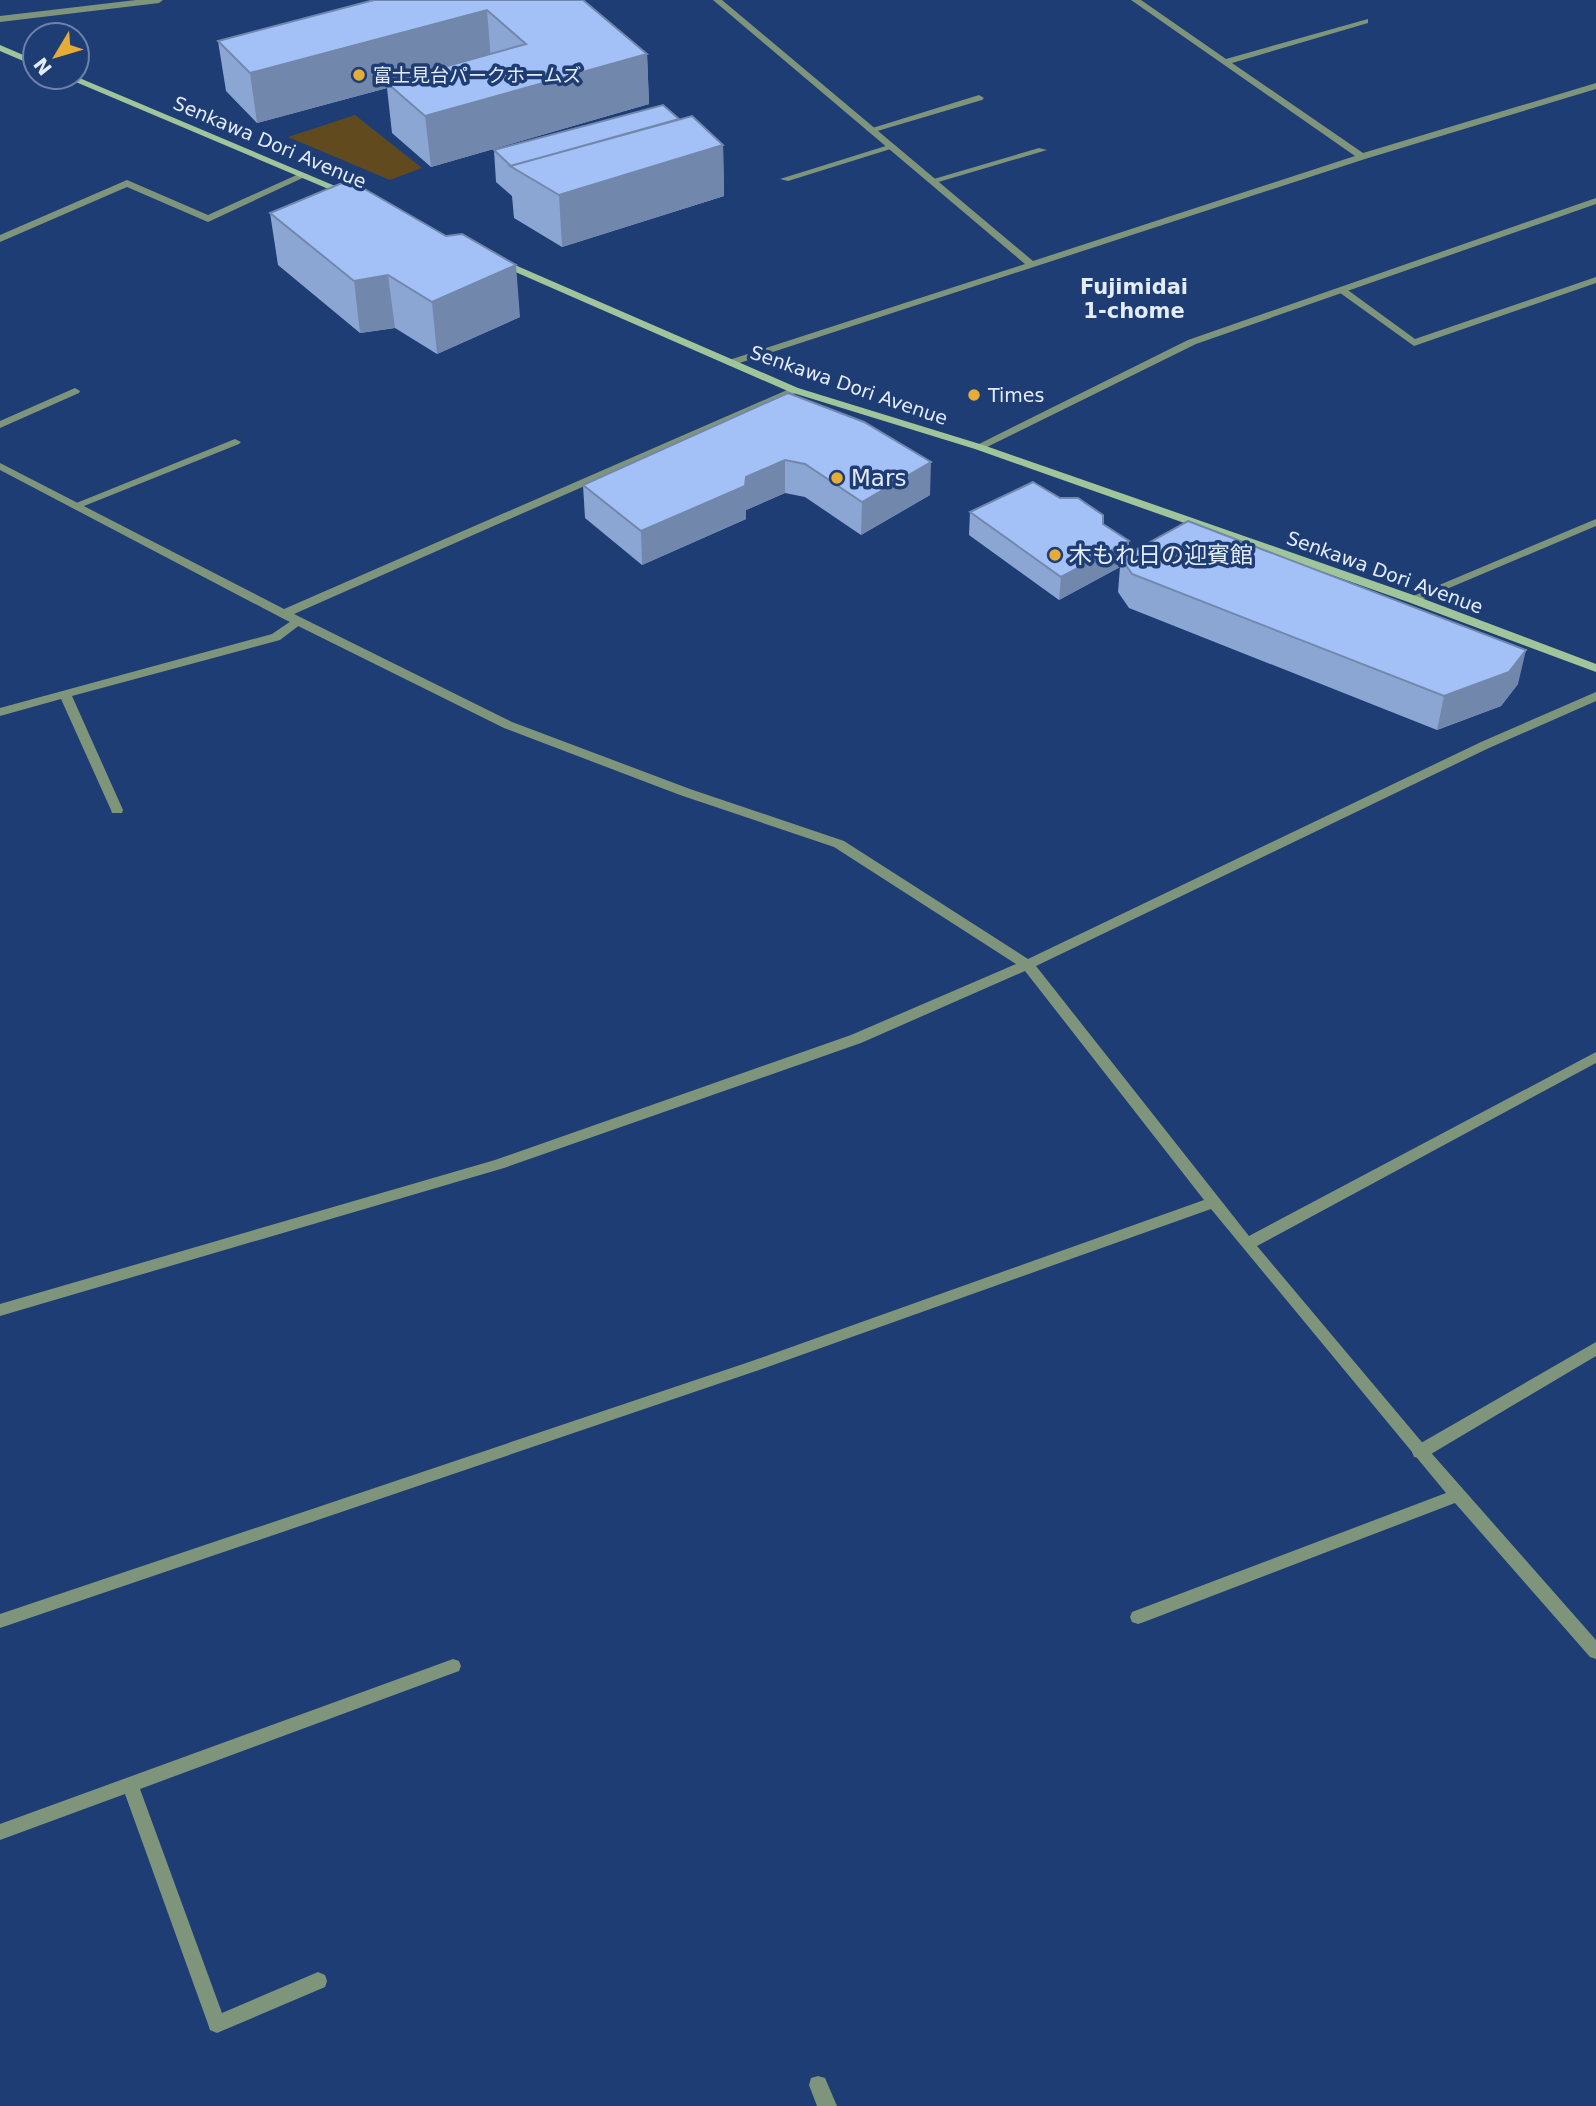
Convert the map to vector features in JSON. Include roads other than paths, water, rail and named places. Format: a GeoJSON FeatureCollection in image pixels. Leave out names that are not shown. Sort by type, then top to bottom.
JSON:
{"type":"FeatureCollection","features":[{"type":"Feature","properties":{"kind":"main road"},"geometry":{"type":"LineString","coordinates":[[0,48],[21,57]]}},
{"type":"Feature","properties":{"kind":"main road","name":"Senkawa Dori Avenue"},"geometry":{"type":"LineString","coordinates":[[91,86],[364,201]]}},
{"type":"Feature","properties":{"kind":"main road","name":"Senkawa Dori Avenue"},"geometry":{"type":"LineString","coordinates":[[490,257],[794,390],[979,447],[1412,598],[1596,668]]}},
{"type":"Feature","properties":{"kind":"street"},"geometry":{"type":"LineString","coordinates":[[0,19],[159,0]]}},
{"type":"Feature","properties":{"kind":"street"},"geometry":{"type":"LineString","coordinates":[[717,0],[1030,263]]}},
{"type":"Feature","properties":{"kind":"street"},"geometry":{"type":"LineString","coordinates":[[1135,0],[1363,157]]}},
{"type":"Feature","properties":{"kind":"street"},"geometry":{"type":"LineString","coordinates":[[1226,62],[1365,21]]}},
{"type":"Feature","properties":{"kind":"street"},"geometry":{"type":"LineString","coordinates":[[730,363],[1030,263],[1596,86]]}},
{"type":"Feature","properties":{"kind":"street"},"geometry":{"type":"LineString","coordinates":[[871,130],[979,98]]}},
{"type":"Feature","properties":{"kind":"street"},"geometry":{"type":"LineString","coordinates":[[785,178],[892,147]]}},
{"type":"Feature","properties":{"kind":"street"},"geometry":{"type":"LineString","coordinates":[[932,181],[1042,150]]}},
{"type":"Feature","properties":{"kind":"street"},"geometry":{"type":"LineString","coordinates":[[0,239],[127,183],[208,219],[304,175]]}},
{"type":"Feature","properties":{"kind":"street"},"geometry":{"type":"LineString","coordinates":[[979,447],[1192,342],[1596,201]]}},
{"type":"Feature","properties":{"kind":"street"},"geometry":{"type":"LineString","coordinates":[[1341,290],[1414,343],[1596,280]]}},
{"type":"Feature","properties":{"kind":"street"},"geometry":{"type":"LineString","coordinates":[[284,614],[794,390]]}},
{"type":"Feature","properties":{"kind":"street"},"geometry":{"type":"LineString","coordinates":[[0,425],[75,391]]}},
{"type":"Feature","properties":{"kind":"street"},"geometry":{"type":"LineString","coordinates":[[75,506],[235,442]]}},
{"type":"Feature","properties":{"kind":"street"},"geometry":{"type":"LineString","coordinates":[[0,466],[297,621],[508,725],[685,792],[839,844],[1027,965],[1247,1244],[1420,1452],[1596,1652]]}},
{"type":"Feature","properties":{"kind":"street"},"geometry":{"type":"LineString","coordinates":[[1412,598],[1596,522]]}},
{"type":"Feature","properties":{"kind":"street"},"geometry":{"type":"LineString","coordinates":[[0,712],[276,637],[297,621]]}},
{"type":"Feature","properties":{"kind":"street"},"geometry":{"type":"LineString","coordinates":[[65,694],[117,810]]}},
{"type":"Feature","properties":{"kind":"street"},"geometry":{"type":"LineString","coordinates":[[0,1310],[511,1160],[856,1039],[1027,965],[1485,745],[1596,696]]}},
{"type":"Feature","properties":{"kind":"street"},"geometry":{"type":"LineString","coordinates":[[1247,1244],[1596,1057]]}},
{"type":"Feature","properties":{"kind":"street"},"geometry":{"type":"LineString","coordinates":[[0,1621],[757,1365],[1213,1202]]}},
{"type":"Feature","properties":{"kind":"street"},"geometry":{"type":"LineString","coordinates":[[1420,1452],[1596,1348]]}},
{"type":"Feature","properties":{"kind":"street"},"geometry":{"type":"LineString","coordinates":[[1138,1617],[1458,1495]]}},
{"type":"Feature","properties":{"kind":"street"},"geometry":{"type":"LineString","coordinates":[[0,1832],[453,1666]]}},
{"type":"Feature","properties":{"kind":"street"},"geometry":{"type":"LineString","coordinates":[[130,1785],[217,2024],[318,1981]]}},
{"type":"Feature","properties":{"kind":"street"},"geometry":{"type":"LineString","coordinates":[[817,2085],[827,2106]]}},
{"type":"Feature","properties":{"kind":"place","name":"富士見台パークホームズ"},"geometry":{"type":"Point","coordinates":[359,75]}},
{"type":"Feature","properties":{"kind":"place","name":"Times"},"geometry":{"type":"Point","coordinates":[974,395]}},
{"type":"Feature","properties":{"kind":"place","name":"Mars"},"geometry":{"type":"Point","coordinates":[837,478]}},
{"type":"Feature","properties":{"kind":"place","name":"木もれ日の迎賓館"},"geometry":{"type":"Point","coordinates":[1055,555]}},
{"type":"Feature","properties":{"kind":"district","name":"Fujimidai 1-chome"},"geometry":{"type":"Point","coordinates":[1134,299]}}]}
